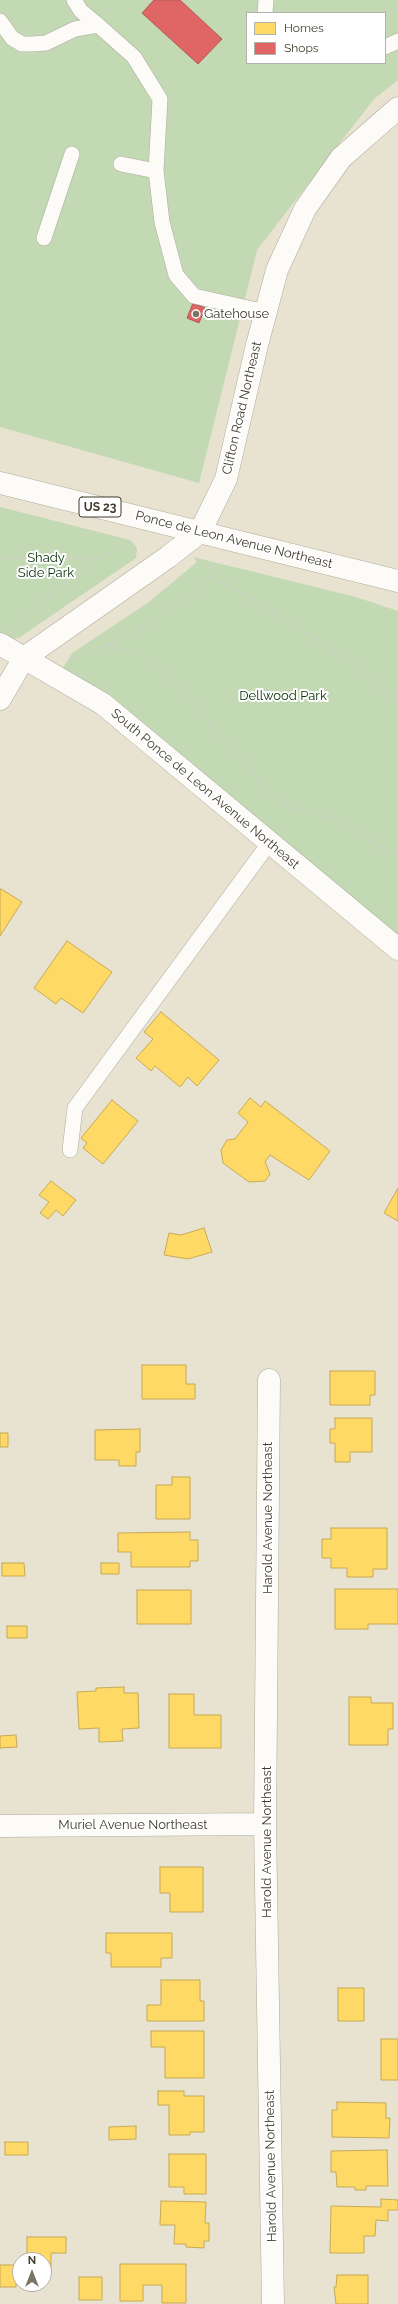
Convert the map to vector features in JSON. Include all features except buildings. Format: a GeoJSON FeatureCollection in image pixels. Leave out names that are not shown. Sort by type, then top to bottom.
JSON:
{"type":"FeatureCollection","features":[{"type":"Feature","properties":{"kind":"main road","name":"Clifton Road Northeast"},"geometry":{"type":"LineString","coordinates":[[0,699],[24,658],[168,557],[200,532],[226,479],[277,270],[305,209],[341,158],[398,108]]}},
{"type":"Feature","properties":{"kind":"main road","name":"Ponce de Leon Avenue Northeast"},"geometry":{"type":"LineString","coordinates":[[0,483],[200,532],[226,540],[398,581]]}},
{"type":"Feature","properties":{"kind":"main road","name":"South Ponce de Leon Avenue Northeast"},"geometry":{"type":"LineString","coordinates":[[4,638],[24,658],[103,704],[398,949]]}},
{"type":"Feature","properties":{"kind":"main road","name":"Harold Avenue Northeast"},"geometry":{"type":"LineString","coordinates":[[269,1380],[265,1824],[273,2304]]}},
{"type":"Feature","properties":{"kind":"main road","name":"Muriel Avenue Northeast"},"geometry":{"type":"LineString","coordinates":[[0,1826],[265,1824]]}},
{"type":"Feature","properties":{"kind":"lane"},"geometry":{"type":"LineString","coordinates":[[74,0],[81,11],[134,57],[160,99],[156,171],[162,222],[176,275],[194,296],[266,312]]}},
{"type":"Feature","properties":{"kind":"lane"},"geometry":{"type":"LineString","coordinates":[[265,12],[266,0]]}},
{"type":"Feature","properties":{"kind":"lane"},"geometry":{"type":"LineString","coordinates":[[0,21],[12,38],[22,44],[46,43],[75,29],[98,25]]}},
{"type":"Feature","properties":{"kind":"lane"},"geometry":{"type":"LineString","coordinates":[[386,46],[398,40]]}},
{"type":"Feature","properties":{"kind":"lane"},"geometry":{"type":"LineString","coordinates":[[44,238],[72,154]]}},
{"type":"Feature","properties":{"kind":"lane"},"geometry":{"type":"LineString","coordinates":[[121,164],[156,171]]}},
{"type":"Feature","properties":{"kind":"lane"},"geometry":{"type":"LineString","coordinates":[[70,1150],[74,1108],[270,842]]}},
{"type":"Feature","properties":{"kind":"path"},"geometry":{"type":"LineString","coordinates":[[4,638],[22,617],[96,558],[128,546]]}},
{"type":"Feature","properties":{"kind":"path"},"geometry":{"type":"LineString","coordinates":[[0,559],[96,558]]}},
{"type":"Feature","properties":{"kind":"path"},"geometry":{"type":"LineString","coordinates":[[209,566],[211,576],[261,604],[356,666],[388,693],[398,704]]}},
{"type":"Feature","properties":{"kind":"path"},"geometry":{"type":"LineString","coordinates":[[69,659],[124,638],[162,616],[200,588],[211,576]]}},
{"type":"Feature","properties":{"kind":"path"},"geometry":{"type":"LineString","coordinates":[[107,645],[140,654],[168,675],[264,787],[285,804],[338,820],[398,859]]}},
{"type":"Feature","properties":{"kind":"green space"},"geometry":{"type":"Polygon","coordinates":[[[0,0],[398,0],[398,80],[374,99],[257,250],[199,483],[0,427],[0,0]]]}},
{"type":"Feature","properties":{"kind":"green space","name":"Shady Side Park"},"geometry":{"type":"Polygon","coordinates":[[[0,507],[130,540],[137,548],[136,558],[20,637],[10,640],[0,635],[0,507]]]}},
{"type":"Feature","properties":{"kind":"green space","name":"Dellwood Park"},"geometry":{"type":"Polygon","coordinates":[[[193,557],[356,597],[398,611],[398,937],[63,668],[72,653],[149,602],[197,562],[193,557]]]}},
{"type":"Feature","properties":{"kind":"place","name":"Gatehouse"},"geometry":{"type":"Point","coordinates":[196,314]}}]}
